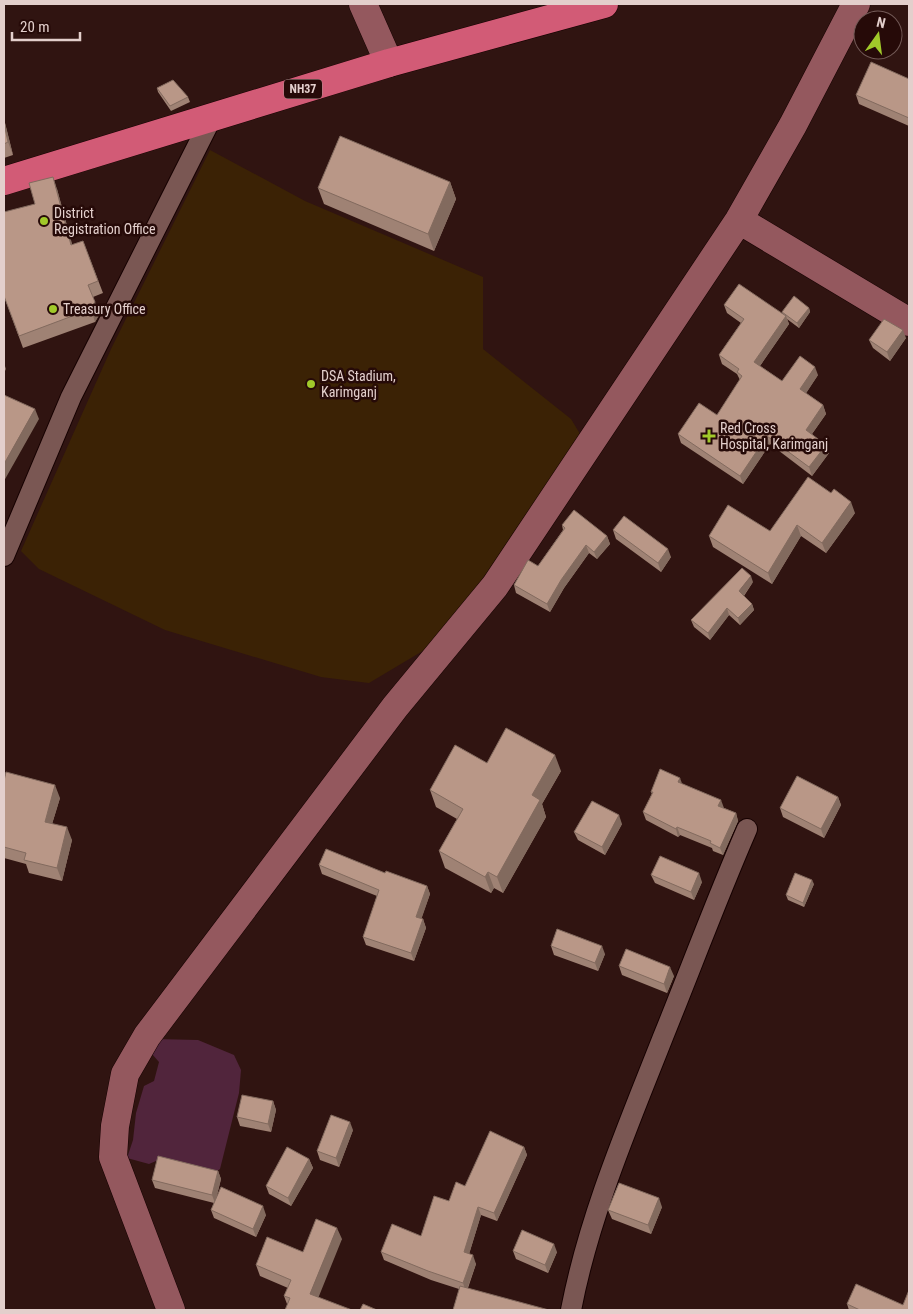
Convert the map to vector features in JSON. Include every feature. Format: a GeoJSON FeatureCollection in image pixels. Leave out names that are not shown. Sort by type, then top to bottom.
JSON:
{"type":"FeatureCollection","features":[{"type":"Feature","properties":{"kind":"highway","name":"NH37"},"geometry":{"type":"LineString","coordinates":[[4,181],[389,63],[604,4]]}},
{"type":"Feature","properties":{"kind":"street"},"geometry":{"type":"LineString","coordinates":[[363,4],[389,63]]}},
{"type":"Feature","properties":{"kind":"street"},"geometry":{"type":"LineString","coordinates":[[171,1310],[113,1157],[115,1126],[125,1074],[147,1036],[395,707],[496,586],[739,220],[793,125],[856,4]]}},
{"type":"Feature","properties":{"kind":"street"},"geometry":{"type":"LineString","coordinates":[[4,556],[71,397],[212,117]]}},
{"type":"Feature","properties":{"kind":"street"},"geometry":{"type":"LineString","coordinates":[[739,220],[909,322]]}},
{"type":"Feature","properties":{"kind":"street"},"geometry":{"type":"LineString","coordinates":[[571,1310],[578,1271],[601,1199],[716,900],[747,829]]}},
{"type":"Feature","properties":{"kind":"shaded area","name":"DSA Stadium, Karimganj"},"geometry":{"type":"Polygon","coordinates":[[[210,150],[305,201],[483,277],[483,349],[571,419],[583,439],[475,589],[426,649],[369,683],[321,677],[165,630],[39,569],[21,551],[111,349],[210,150]]]}},
{"type":"Feature","properties":{"kind":"shaded area"},"geometry":{"type":"Polygon","coordinates":[[[155,1039],[198,1040],[234,1055],[241,1070],[239,1093],[220,1169],[213,1174],[156,1161],[149,1164],[127,1158],[133,1140],[136,1113],[144,1086],[154,1081],[159,1062],[152,1054],[155,1039]]]}},
{"type":"Feature","properties":{"kind":"building"},"geometry":{"type":"Polygon","coordinates":[[[871,62],[909,79],[909,118],[856,95],[871,62]]]}},
{"type":"Feature","properties":{"kind":"building"},"geometry":{"type":"Polygon","coordinates":[[[173,80],[188,97],[170,106],[157,88],[173,80]]]}},
{"type":"Feature","properties":{"kind":"building"},"geometry":{"type":"Polygon","coordinates":[[[4,124],[8,142],[4,144],[4,124]]]}},
{"type":"Feature","properties":{"kind":"building"},"geometry":{"type":"Polygon","coordinates":[[[340,136],[450,182],[428,234],[318,188],[340,136]]]}},
{"type":"Feature","properties":{"kind":"building"},"geometry":{"type":"Polygon","coordinates":[[[53,177],[71,245],[83,241],[98,281],[88,285],[95,302],[91,309],[19,336],[4,296],[4,212],[35,204],[29,183],[53,177]]]}},
{"type":"Feature","properties":{"kind":"building"},"geometry":{"type":"Polygon","coordinates":[[[739,284],[786,316],[754,362],[782,381],[800,356],[815,367],[800,389],[823,405],[806,430],[826,445],[809,467],[767,436],[740,476],[678,434],[699,403],[717,415],[742,376],[737,372],[739,369],[719,355],[744,319],[724,305],[739,284]]]}},
{"type":"Feature","properties":{"kind":"building"},"geometry":{"type":"Polygon","coordinates":[[[794,296],[809,308],[797,323],[782,312],[794,296]]]}},
{"type":"Feature","properties":{"kind":"building"},"geometry":{"type":"Polygon","coordinates":[[[884,319],[903,330],[887,352],[869,340],[884,319]]]}},
{"type":"Feature","properties":{"kind":"building"},"geometry":{"type":"Polygon","coordinates":[[[4,395],[35,409],[4,464],[4,395]]]}},
{"type":"Feature","properties":{"kind":"building"},"geometry":{"type":"Polygon","coordinates":[[[808,477],[831,493],[834,489],[851,502],[822,543],[797,525],[768,573],[709,536],[728,505],[770,531],[808,477]]]}},
{"type":"Feature","properties":{"kind":"building"},"geometry":{"type":"Polygon","coordinates":[[[574,510],[607,536],[594,552],[586,545],[561,580],[547,604],[514,585],[528,560],[538,566],[565,528],[562,525],[574,510]]]}},
{"type":"Feature","properties":{"kind":"building"},"geometry":{"type":"Polygon","coordinates":[[[624,516],[668,549],[658,563],[613,530],[624,516]]]}},
{"type":"Feature","properties":{"kind":"building"},"geometry":{"type":"Polygon","coordinates":[[[742,568],[751,576],[739,591],[752,604],[738,618],[727,608],[708,633],[691,620],[742,568]]]}},
{"type":"Feature","properties":{"kind":"building"},"geometry":{"type":"Polygon","coordinates":[[[506,728],[555,755],[532,795],[540,800],[497,877],[488,872],[485,877],[439,851],[463,809],[430,790],[455,745],[487,763],[506,728]]]}},
{"type":"Feature","properties":{"kind":"building"},"geometry":{"type":"Polygon","coordinates":[[[660,769],[680,778],[678,782],[721,800],[718,806],[736,813],[720,848],[710,843],[711,841],[677,827],[676,829],[643,812],[653,792],[651,792],[660,769]]]}},
{"type":"Feature","properties":{"kind":"building"},"geometry":{"type":"Polygon","coordinates":[[[6,772],[55,785],[45,822],[67,827],[57,868],[24,860],[26,853],[4,847],[4,781],[6,772]]]}},
{"type":"Feature","properties":{"kind":"building"},"geometry":{"type":"Polygon","coordinates":[[[797,776],[838,797],[821,829],[780,808],[797,776]]]}},
{"type":"Feature","properties":{"kind":"building"},"geometry":{"type":"Polygon","coordinates":[[[592,801],[619,815],[602,847],[574,832],[592,801]]]}},
{"type":"Feature","properties":{"kind":"building"},"geometry":{"type":"Polygon","coordinates":[[[326,849],[385,873],[386,871],[427,886],[416,917],[423,919],[411,953],[363,937],[379,890],[319,865],[326,849]]]}},
{"type":"Feature","properties":{"kind":"building"},"geometry":{"type":"Polygon","coordinates":[[[660,856],[699,873],[691,892],[651,875],[660,856]]]}},
{"type":"Feature","properties":{"kind":"building"},"geometry":{"type":"Polygon","coordinates":[[[795,873],[812,880],[803,903],[786,895],[795,873]]]}},
{"type":"Feature","properties":{"kind":"building"},"geometry":{"type":"Polygon","coordinates":[[[557,929],[602,946],[595,963],[551,946],[557,929]]]}},
{"type":"Feature","properties":{"kind":"building"},"geometry":{"type":"Polygon","coordinates":[[[626,949],[670,967],[664,984],[619,966],[626,949]]]}},
{"type":"Feature","properties":{"kind":"building"},"geometry":{"type":"Polygon","coordinates":[[[242,1095],[273,1101],[268,1124],[237,1117],[242,1095]]]}},
{"type":"Feature","properties":{"kind":"building"},"geometry":{"type":"Polygon","coordinates":[[[331,1115],[350,1122],[336,1158],[317,1151],[331,1115]]]}},
{"type":"Feature","properties":{"kind":"building"},"geometry":{"type":"Polygon","coordinates":[[[490,1131],[524,1147],[494,1213],[478,1207],[464,1252],[473,1255],[463,1283],[381,1252],[392,1224],[421,1236],[434,1196],[449,1201],[456,1182],[465,1186],[490,1131]]]}},
{"type":"Feature","properties":{"kind":"building"},"geometry":{"type":"Polygon","coordinates":[[[287,1147],[309,1159],[288,1198],[266,1186],[287,1147]]]}},
{"type":"Feature","properties":{"kind":"building"},"geometry":{"type":"Polygon","coordinates":[[[158,1156],[218,1171],[212,1195],[152,1180],[158,1156]]]}},
{"type":"Feature","properties":{"kind":"building"},"geometry":{"type":"Polygon","coordinates":[[[619,1183],[659,1198],[648,1225],[608,1210],[619,1183]]]}},
{"type":"Feature","properties":{"kind":"building"},"geometry":{"type":"Polygon","coordinates":[[[221,1187],[263,1206],[253,1229],[211,1210],[221,1187]]]}},
{"type":"Feature","properties":{"kind":"building"},"geometry":{"type":"Polygon","coordinates":[[[316,1219],[337,1228],[310,1294],[352,1310],[285,1310],[290,1298],[284,1296],[291,1280],[256,1265],[267,1237],[303,1252],[316,1219]]]}},
{"type":"Feature","properties":{"kind":"building"},"geometry":{"type":"Polygon","coordinates":[[[522,1230],[554,1244],[545,1265],[513,1251],[522,1230]]]}},
{"type":"Feature","properties":{"kind":"building"},"geometry":{"type":"Polygon","coordinates":[[[856,1284],[903,1305],[909,1290],[909,1310],[860,1310],[847,1304],[856,1284]]]}},
{"type":"Feature","properties":{"kind":"building"},"geometry":{"type":"Polygon","coordinates":[[[460,1286],[549,1310],[453,1310],[460,1286]]]}},
{"type":"Feature","properties":{"kind":"building"},"geometry":{"type":"Polygon","coordinates":[[[363,1304],[377,1310],[360,1310],[363,1304]]]}},
{"type":"Feature","properties":{"kind":"place","name":"District Registration Office"},"geometry":{"type":"Point","coordinates":[44,221]}},
{"type":"Feature","properties":{"kind":"place","name":"Treasury Office"},"geometry":{"type":"Point","coordinates":[53,309]}},
{"type":"Feature","properties":{"kind":"place","name":"DSA Stadium, Karimganj"},"geometry":{"type":"Point","coordinates":[311,384]}},
{"type":"Feature","properties":{"kind":"place","name":"Red Cross Hospital, Karimganj"},"geometry":{"type":"Point","coordinates":[709,436]}}]}
